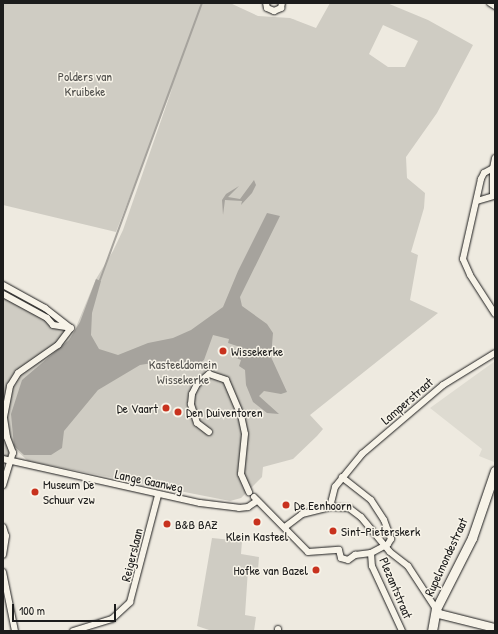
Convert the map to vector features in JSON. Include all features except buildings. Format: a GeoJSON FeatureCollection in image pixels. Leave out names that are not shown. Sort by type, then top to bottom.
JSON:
{"type":"FeatureCollection","features":[{"type":"Feature","properties":{"kind":"main road","name":"Rupelmondestraat"},"geometry":{"type":"LineString","coordinates":[[432,631],[436,609],[472,538],[495,471]]}},
{"type":"Feature","properties":{"kind":"street"},"geometry":{"type":"LineString","coordinates":[[266,3],[267,8],[274,11],[281,8],[282,3]]}},
{"type":"Feature","properties":{"kind":"street"},"geometry":{"type":"LineString","coordinates":[[490,3],[495,6]]}},
{"type":"Feature","properties":{"kind":"street"},"geometry":{"type":"LineString","coordinates":[[495,158],[493,168],[492,196],[495,202]]}},
{"type":"Feature","properties":{"kind":"street"},"geometry":{"type":"LineString","coordinates":[[493,168],[484,173],[481,179],[463,259],[470,275],[495,314]]}},
{"type":"Feature","properties":{"kind":"street"},"geometry":{"type":"LineString","coordinates":[[477,201],[492,196]]}},
{"type":"Feature","properties":{"kind":"street"},"geometry":{"type":"LineString","coordinates":[[3,286],[45,308],[71,328]]}},
{"type":"Feature","properties":{"kind":"street"},"geometry":{"type":"LineString","coordinates":[[3,294],[47,318],[53,325],[71,328]]}},
{"type":"Feature","properties":{"kind":"street"},"geometry":{"type":"LineString","coordinates":[[3,485],[13,453],[7,437],[4,417],[10,386],[18,373],[58,345],[71,328]]}},
{"type":"Feature","properties":{"kind":"street","name":"Lamperstraat"},"geometry":{"type":"LineString","coordinates":[[330,507],[335,487],[362,454],[443,385],[495,353]]}},
{"type":"Feature","properties":{"kind":"street"},"geometry":{"type":"LineString","coordinates":[[209,432],[197,422],[191,404],[192,394],[197,384],[209,374],[226,380],[241,415],[245,434],[241,474],[253,496],[310,554],[338,550],[341,558],[348,560],[355,555],[371,553],[390,542],[390,531],[377,508],[342,477]]}},
{"type":"Feature","properties":{"kind":"street","name":"Lange Gaanweg"},"geometry":{"type":"LineString","coordinates":[[3,459],[158,495],[239,508],[248,507],[253,496]]}},
{"type":"Feature","properties":{"kind":"street","name":"Reigerslaan"},"geometry":{"type":"LineString","coordinates":[[73,631],[99,628],[130,602],[136,586],[158,495]]}},
{"type":"Feature","properties":{"kind":"street"},"geometry":{"type":"LineString","coordinates":[[285,527],[302,514],[330,507],[343,506],[354,511],[384,546],[408,566],[439,614],[495,628]]}},
{"type":"Feature","properties":{"kind":"street"},"geometry":{"type":"LineString","coordinates":[[3,527],[6,536],[3,555]]}},
{"type":"Feature","properties":{"kind":"street","name":"Plezantstraat"},"geometry":{"type":"LineString","coordinates":[[371,553],[372,566],[402,631]]}},
{"type":"Feature","properties":{"kind":"street"},"geometry":{"type":"LineString","coordinates":[[3,572],[15,631]]}},
{"type":"Feature","properties":{"kind":"shaded area"},"geometry":{"type":"Polygon","coordinates":[[[254,180],[256,185],[252,193],[241,205],[242,201],[225,200],[223,215],[222,200],[226,194],[239,186],[228,197],[240,199],[254,180]]]}},
{"type":"Feature","properties":{"kind":"shaded area"},"geometry":{"type":"Polygon","coordinates":[[[267,213],[280,216],[240,297],[242,306],[267,324],[273,333],[271,357],[287,392],[281,394],[264,391],[259,396],[279,414],[267,413],[253,402],[246,385],[245,370],[239,366],[241,360],[236,358],[240,347],[228,343],[229,339],[213,335],[204,360],[195,366],[187,368],[164,361],[140,365],[98,390],[64,431],[62,448],[51,455],[24,455],[14,446],[11,414],[22,380],[69,340],[80,322],[96,279],[101,281],[92,313],[91,335],[99,349],[118,355],[148,343],[173,338],[191,330],[223,307],[238,271],[267,213]]]}},
{"type":"Feature","properties":{"kind":"shaded area"},"geometry":{"type":"Polygon","coordinates":[[[495,361],[494,462],[479,456],[482,449],[430,408],[495,361]]]}},
{"type":"Feature","properties":{"kind":"green space"},"geometry":{"type":"Polygon","coordinates":[[[3,3],[230,3],[258,16],[290,18],[316,28],[330,3],[387,3],[428,20],[473,45],[437,113],[406,157],[407,178],[425,193],[424,208],[411,252],[418,255],[410,300],[438,313],[310,415],[323,429],[293,459],[263,467],[262,477],[241,498],[230,501],[28,461],[14,448],[3,464],[3,290],[74,332],[96,279],[113,251],[123,230],[173,86],[116,232],[3,205],[3,3]],[[383,25],[369,54],[388,67],[405,67],[418,41],[383,25]]]}},
{"type":"Feature","properties":{"kind":"green space"},"geometry":{"type":"Polygon","coordinates":[[[212,538],[242,541],[241,554],[259,557],[258,570],[248,569],[245,615],[256,617],[254,631],[212,631],[197,626],[212,538]]]}},
{"type":"Feature","properties":{"kind":"waterway"},"geometry":{"type":"LineString","coordinates":[[100,280],[202,3]]}},
{"type":"Feature","properties":{"kind":"place","name":"Wissekerke"},"geometry":{"type":"Point","coordinates":[223,351]}},
{"type":"Feature","properties":{"kind":"place","name":"De Vaart"},"geometry":{"type":"Point","coordinates":[166,408]}},
{"type":"Feature","properties":{"kind":"place","name":"Den Duiventoren"},"geometry":{"type":"Point","coordinates":[178,412]}},
{"type":"Feature","properties":{"kind":"place","name":"Museum De Schuur vzw"},"geometry":{"type":"Point","coordinates":[35,492]}},
{"type":"Feature","properties":{"kind":"place","name":"De Eenhoorn"},"geometry":{"type":"Point","coordinates":[286,505]}},
{"type":"Feature","properties":{"kind":"place","name":"Klein Kasteel"},"geometry":{"type":"Point","coordinates":[257,522]}},
{"type":"Feature","properties":{"kind":"place","name":"B&B BAZ"},"geometry":{"type":"Point","coordinates":[167,524]}},
{"type":"Feature","properties":{"kind":"place","name":"Sint-Pieterskerk"},"geometry":{"type":"Point","coordinates":[333,531]}},
{"type":"Feature","properties":{"kind":"place","name":"Hofke van Bazel"},"geometry":{"type":"Point","coordinates":[316,570]}},
{"type":"Feature","properties":{"kind":"park label","name":"Polders van Kruibeke"},"geometry":{"type":"Point","coordinates":[85,84]}},
{"type":"Feature","properties":{"kind":"park label","name":"Kasteeldomein Wissekerke"},"geometry":{"type":"Point","coordinates":[183,372]}}]}
